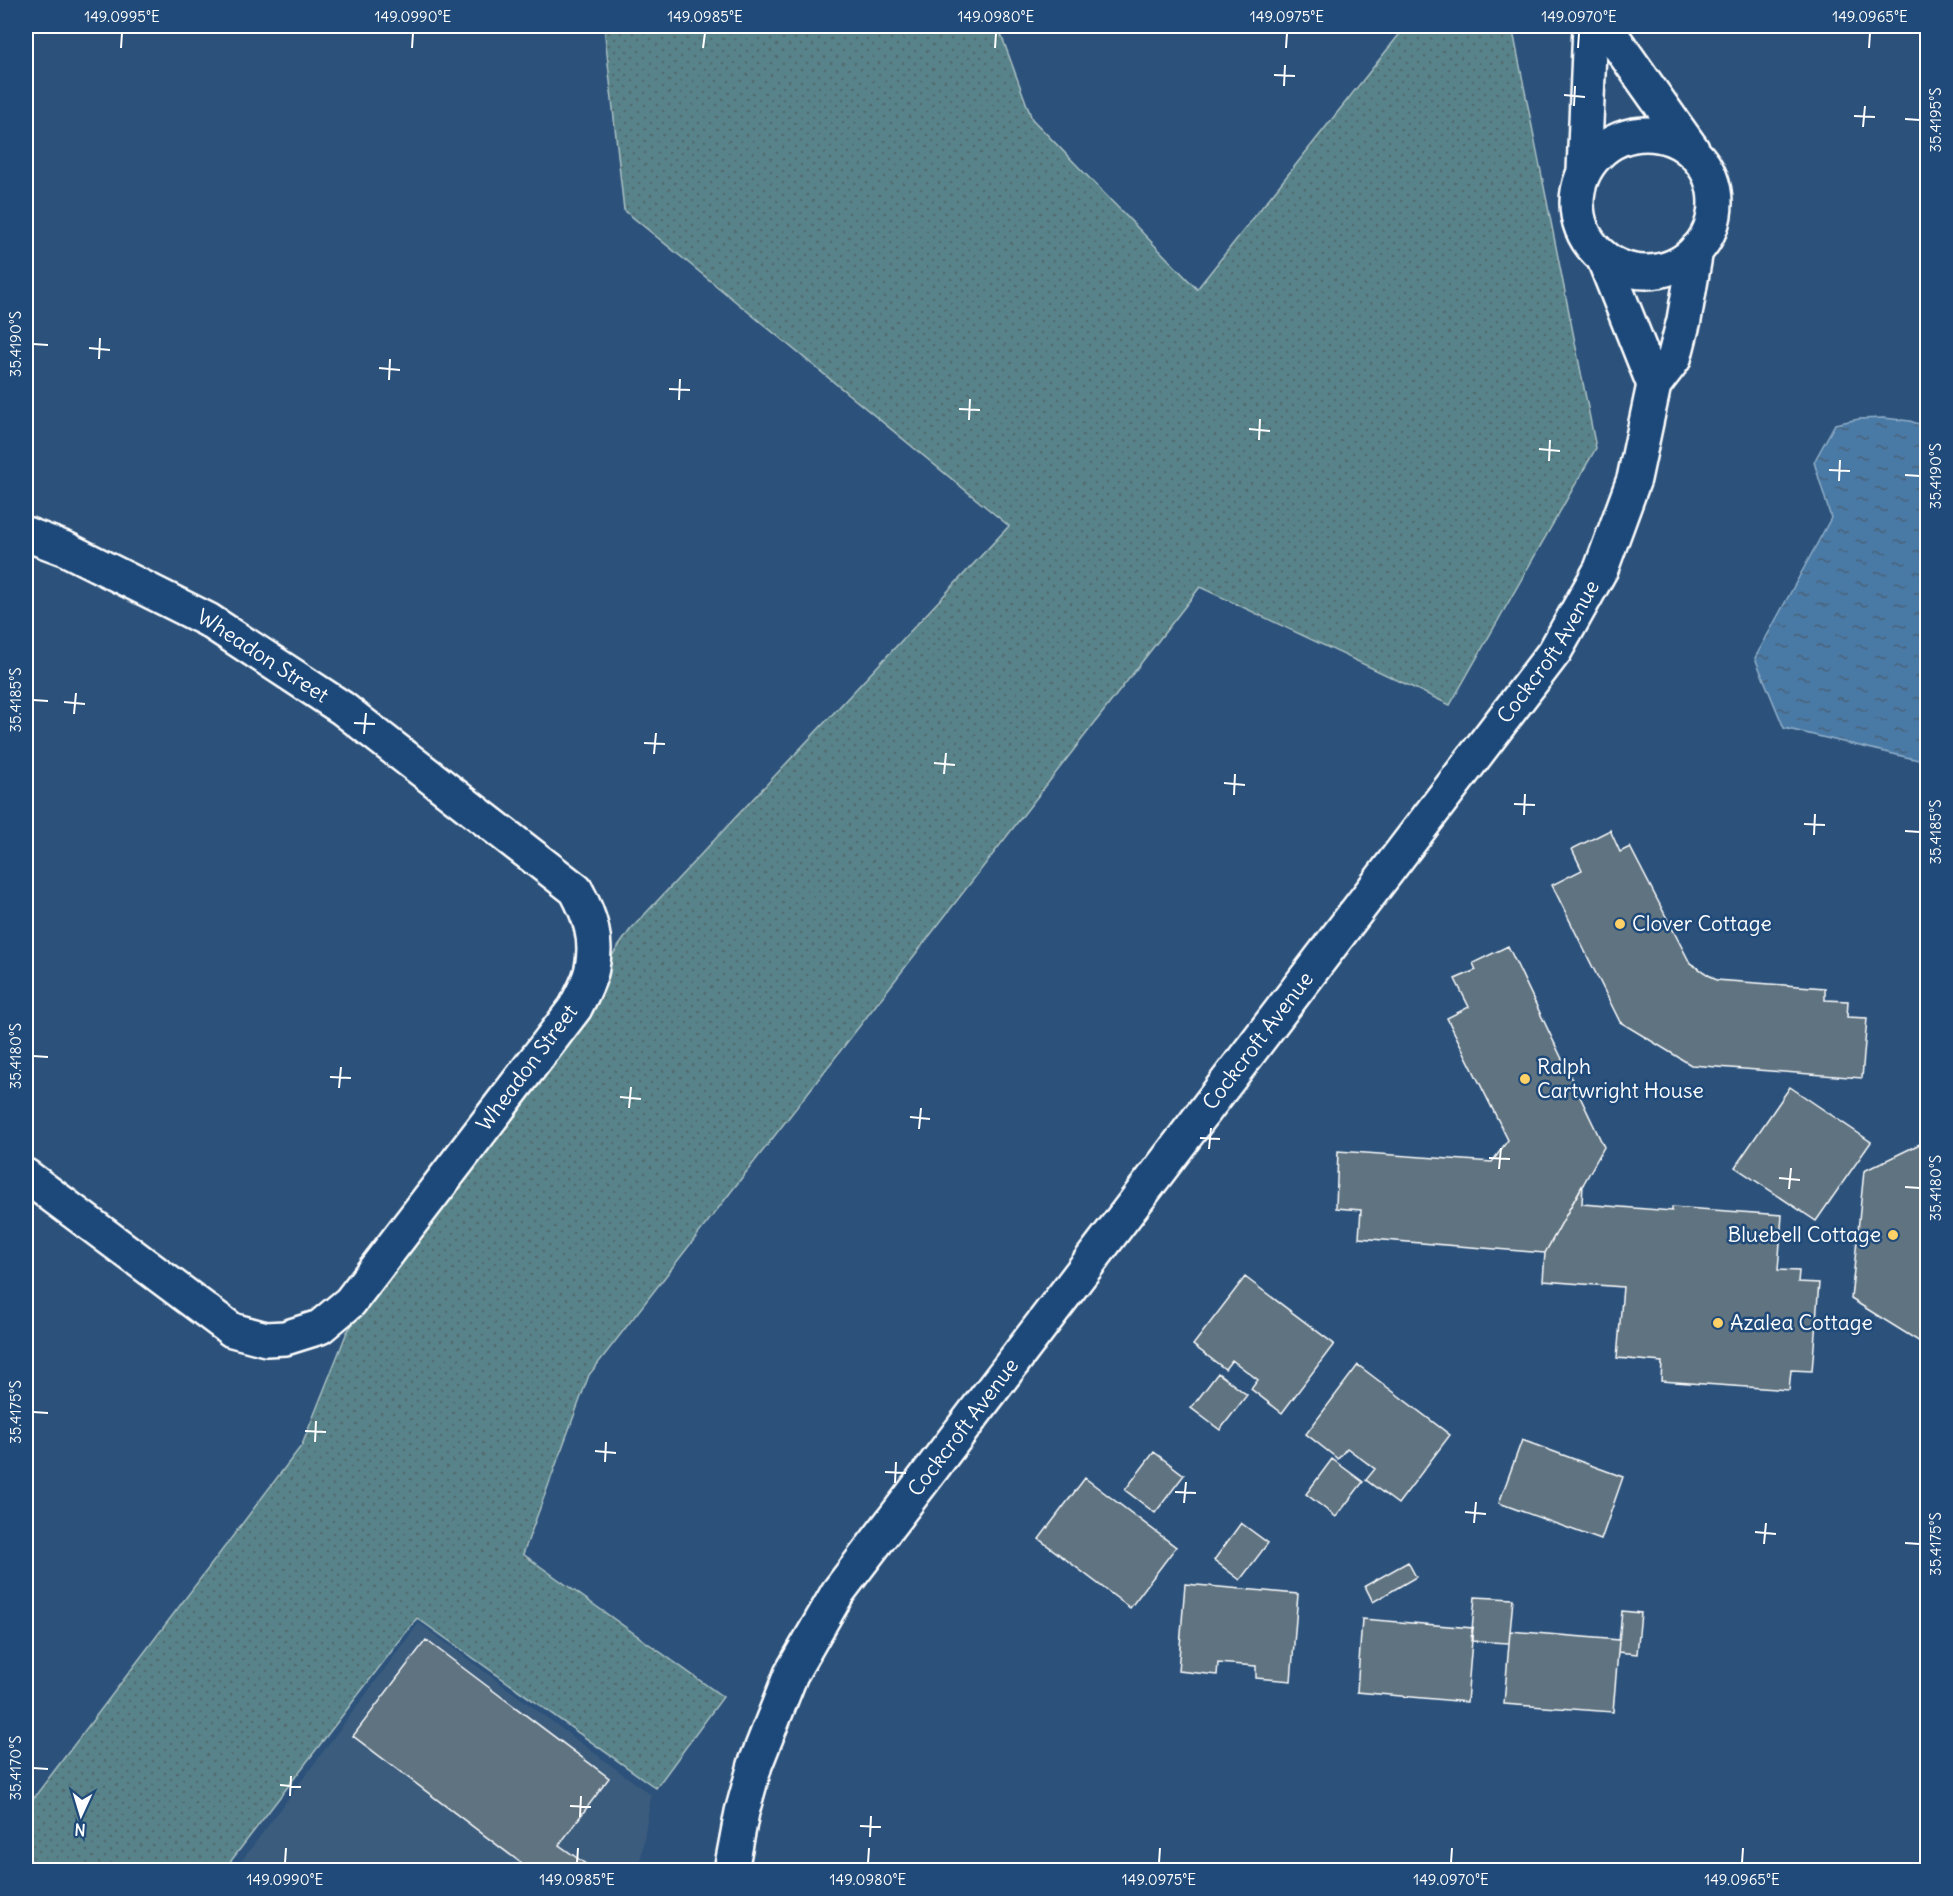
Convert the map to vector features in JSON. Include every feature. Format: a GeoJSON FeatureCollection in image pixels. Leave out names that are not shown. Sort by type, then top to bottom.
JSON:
{"type":"FeatureCollection","features":[{"type":"Feature","properties":{"kind":"street"},"geometry":{"type":"LineString","coordinates":[[1590,26],[1584,171],[1577,194],[1578,217],[1587,240],[1603,257],[1623,268],[1646,272],[1668,268],[1696,250],[1707,235],[1712,224],[1715,203],[1711,180],[1697,156],[1605,26]]}},
{"type":"Feature","properties":{"kind":"street"},"geometry":{"type":"LineString","coordinates":[[1584,171],[1591,160],[1608,144],[1630,135],[1666,137],[1678,141],[1697,156]]}},
{"type":"Feature","properties":{"kind":"street","name":"Cockcroft Avenue"},"geometry":{"type":"LineString","coordinates":[[731,1870],[742,1812],[755,1765],[791,1674],[838,1592],[1555,651],[1601,569],[1634,479],[1654,385],[1674,358],[1684,320],[1696,250]]}},
{"type":"Feature","properties":{"kind":"street"},"geometry":{"type":"LineString","coordinates":[[1603,257],[1654,385]]}},
{"type":"Feature","properties":{"kind":"street","name":"Wheadon Street"},"geometry":{"type":"LineString","coordinates":[[26,534],[66,549],[208,620],[342,708],[576,890],[589,913],[594,942],[592,970],[575,1008],[350,1302],[320,1327],[285,1338],[266,1339],[232,1330],[26,1176]]}},
{"type":"Feature","properties":{"kind":"shaded area"},"geometry":{"type":"Polygon","coordinates":[[[419,1623],[651,1795],[639,1870],[235,1870],[419,1623]]]}},
{"type":"Feature","properties":{"kind":"green space"},"geometry":{"type":"Polygon","coordinates":[[[604,26],[998,26],[1032,119],[1197,289],[1406,26],[1512,26],[1596,448],[1450,705],[1200,587],[589,1375],[523,1554],[723,1697],[656,1788],[417,1618],[224,1870],[26,1870],[26,1808],[302,1445],[347,1332],[630,930],[1009,526],[624,210],[604,26]]]}},
{"type":"Feature","properties":{"kind":"water"},"geometry":{"type":"Polygon","coordinates":[[[1884,418],[1910,421],[1927,427],[1927,762],[1784,728],[1755,658],[1831,518],[1814,462],[1835,424],[1859,419],[1884,418]]]}},
{"type":"Feature","properties":{"kind":"building","name":"Clover Cottage"},"geometry":{"type":"Polygon","coordinates":[[[1610,830],[1620,852],[1630,847],[1690,963],[1716,980],[1825,988],[1825,1000],[1848,1001],[1847,1017],[1867,1018],[1862,1078],[1691,1065],[1620,1022],[1552,885],[1582,870],[1572,849],[1610,830]]]}},
{"type":"Feature","properties":{"kind":"building","name":"Ralph Cartwright House"},"geometry":{"type":"Polygon","coordinates":[[[1508,946],[1604,1147],[1545,1253],[1359,1238],[1361,1210],[1336,1208],[1338,1151],[1492,1162],[1508,1140],[1447,1018],[1469,1007],[1455,979],[1476,970],[1473,963],[1508,946]]]}},
{"type":"Feature","properties":{"kind":"building"},"geometry":{"type":"Polygon","coordinates":[[[1790,1087],[1871,1142],[1816,1221],[1735,1167],[1790,1087]]]}},
{"type":"Feature","properties":{"kind":"building","name":"Bluebell Cottage"},"geometry":{"type":"Polygon","coordinates":[[[1928,1140],[1928,1347],[1851,1299],[1864,1171],[1928,1140]]]}},
{"type":"Feature","properties":{"kind":"building","name":"Azalea Cottage"},"geometry":{"type":"Polygon","coordinates":[[[1583,1184],[1582,1204],[1672,1211],[1672,1207],[1782,1215],[1778,1270],[1799,1271],[1798,1282],[1819,1283],[1812,1371],[1791,1370],[1789,1390],[1661,1381],[1662,1362],[1617,1358],[1623,1287],[1543,1281],[1545,1253],[1583,1184]]]}},
{"type":"Feature","properties":{"kind":"building"},"geometry":{"type":"Polygon","coordinates":[[[1245,1277],[1334,1344],[1282,1413],[1251,1389],[1258,1380],[1232,1360],[1225,1369],[1193,1345],[1245,1277]]]}},
{"type":"Feature","properties":{"kind":"building"},"geometry":{"type":"Polygon","coordinates":[[[1358,1365],[1450,1435],[1398,1504],[1366,1480],[1375,1469],[1347,1448],[1338,1459],[1306,1434],[1358,1365]]]}},
{"type":"Feature","properties":{"kind":"building"},"geometry":{"type":"Polygon","coordinates":[[[1218,1373],[1247,1395],[1220,1430],[1191,1408],[1218,1373]]]}},
{"type":"Feature","properties":{"kind":"building"},"geometry":{"type":"Polygon","coordinates":[[[1522,1440],[1623,1477],[1601,1540],[1499,1503],[1522,1440]]]}},
{"type":"Feature","properties":{"kind":"building"},"geometry":{"type":"Polygon","coordinates":[[[1154,1452],[1184,1475],[1155,1513],[1125,1490],[1154,1452]]]}},
{"type":"Feature","properties":{"kind":"building"},"geometry":{"type":"Polygon","coordinates":[[[1332,1459],[1363,1482],[1336,1517],[1306,1494],[1332,1459]]]}},
{"type":"Feature","properties":{"kind":"building"},"geometry":{"type":"Polygon","coordinates":[[[1085,1478],[1176,1547],[1130,1608],[1039,1539],[1085,1478]]]}},
{"type":"Feature","properties":{"kind":"building"},"geometry":{"type":"Polygon","coordinates":[[[1241,1523],[1268,1543],[1240,1580],[1214,1560],[1241,1523]]]}},
{"type":"Feature","properties":{"kind":"building"},"geometry":{"type":"Polygon","coordinates":[[[1408,1562],[1416,1577],[1373,1602],[1365,1586],[1408,1562]]]}},
{"type":"Feature","properties":{"kind":"building"},"geometry":{"type":"Polygon","coordinates":[[[1185,1584],[1298,1594],[1291,1681],[1256,1678],[1256,1666],[1218,1663],[1217,1675],[1178,1671],[1185,1584]]]}},
{"type":"Feature","properties":{"kind":"building"},"geometry":{"type":"Polygon","coordinates":[[[1475,1597],[1513,1599],[1509,1643],[1471,1641],[1475,1597]]]}},
{"type":"Feature","properties":{"kind":"building"},"geometry":{"type":"Polygon","coordinates":[[[1622,1611],[1641,1613],[1637,1654],[1618,1652],[1622,1611]]]}},
{"type":"Feature","properties":{"kind":"building"},"geometry":{"type":"Polygon","coordinates":[[[1362,1619],[1473,1628],[1467,1702],[1357,1692],[1362,1619]]]}},
{"type":"Feature","properties":{"kind":"building"},"geometry":{"type":"Polygon","coordinates":[[[1510,1631],[1619,1640],[1613,1712],[1504,1704],[1510,1631]]]}},
{"type":"Feature","properties":{"kind":"building"},"geometry":{"type":"Polygon","coordinates":[[[426,1640],[609,1778],[559,1845],[594,1870],[516,1870],[521,1863],[353,1736],[426,1640]]]}},
{"type":"Feature","properties":{"kind":"place","name":"Clover Cottage"},"geometry":{"type":"Point","coordinates":[1620,924]}},
{"type":"Feature","properties":{"kind":"place","name":"Ralph Cartwright House"},"geometry":{"type":"Point","coordinates":[1525,1079]}},
{"type":"Feature","properties":{"kind":"place","name":"Bluebell Cottage"},"geometry":{"type":"Point","coordinates":[1893,1235]}},
{"type":"Feature","properties":{"kind":"place","name":"Azalea Cottage"},"geometry":{"type":"Point","coordinates":[1718,1323]}}]}
